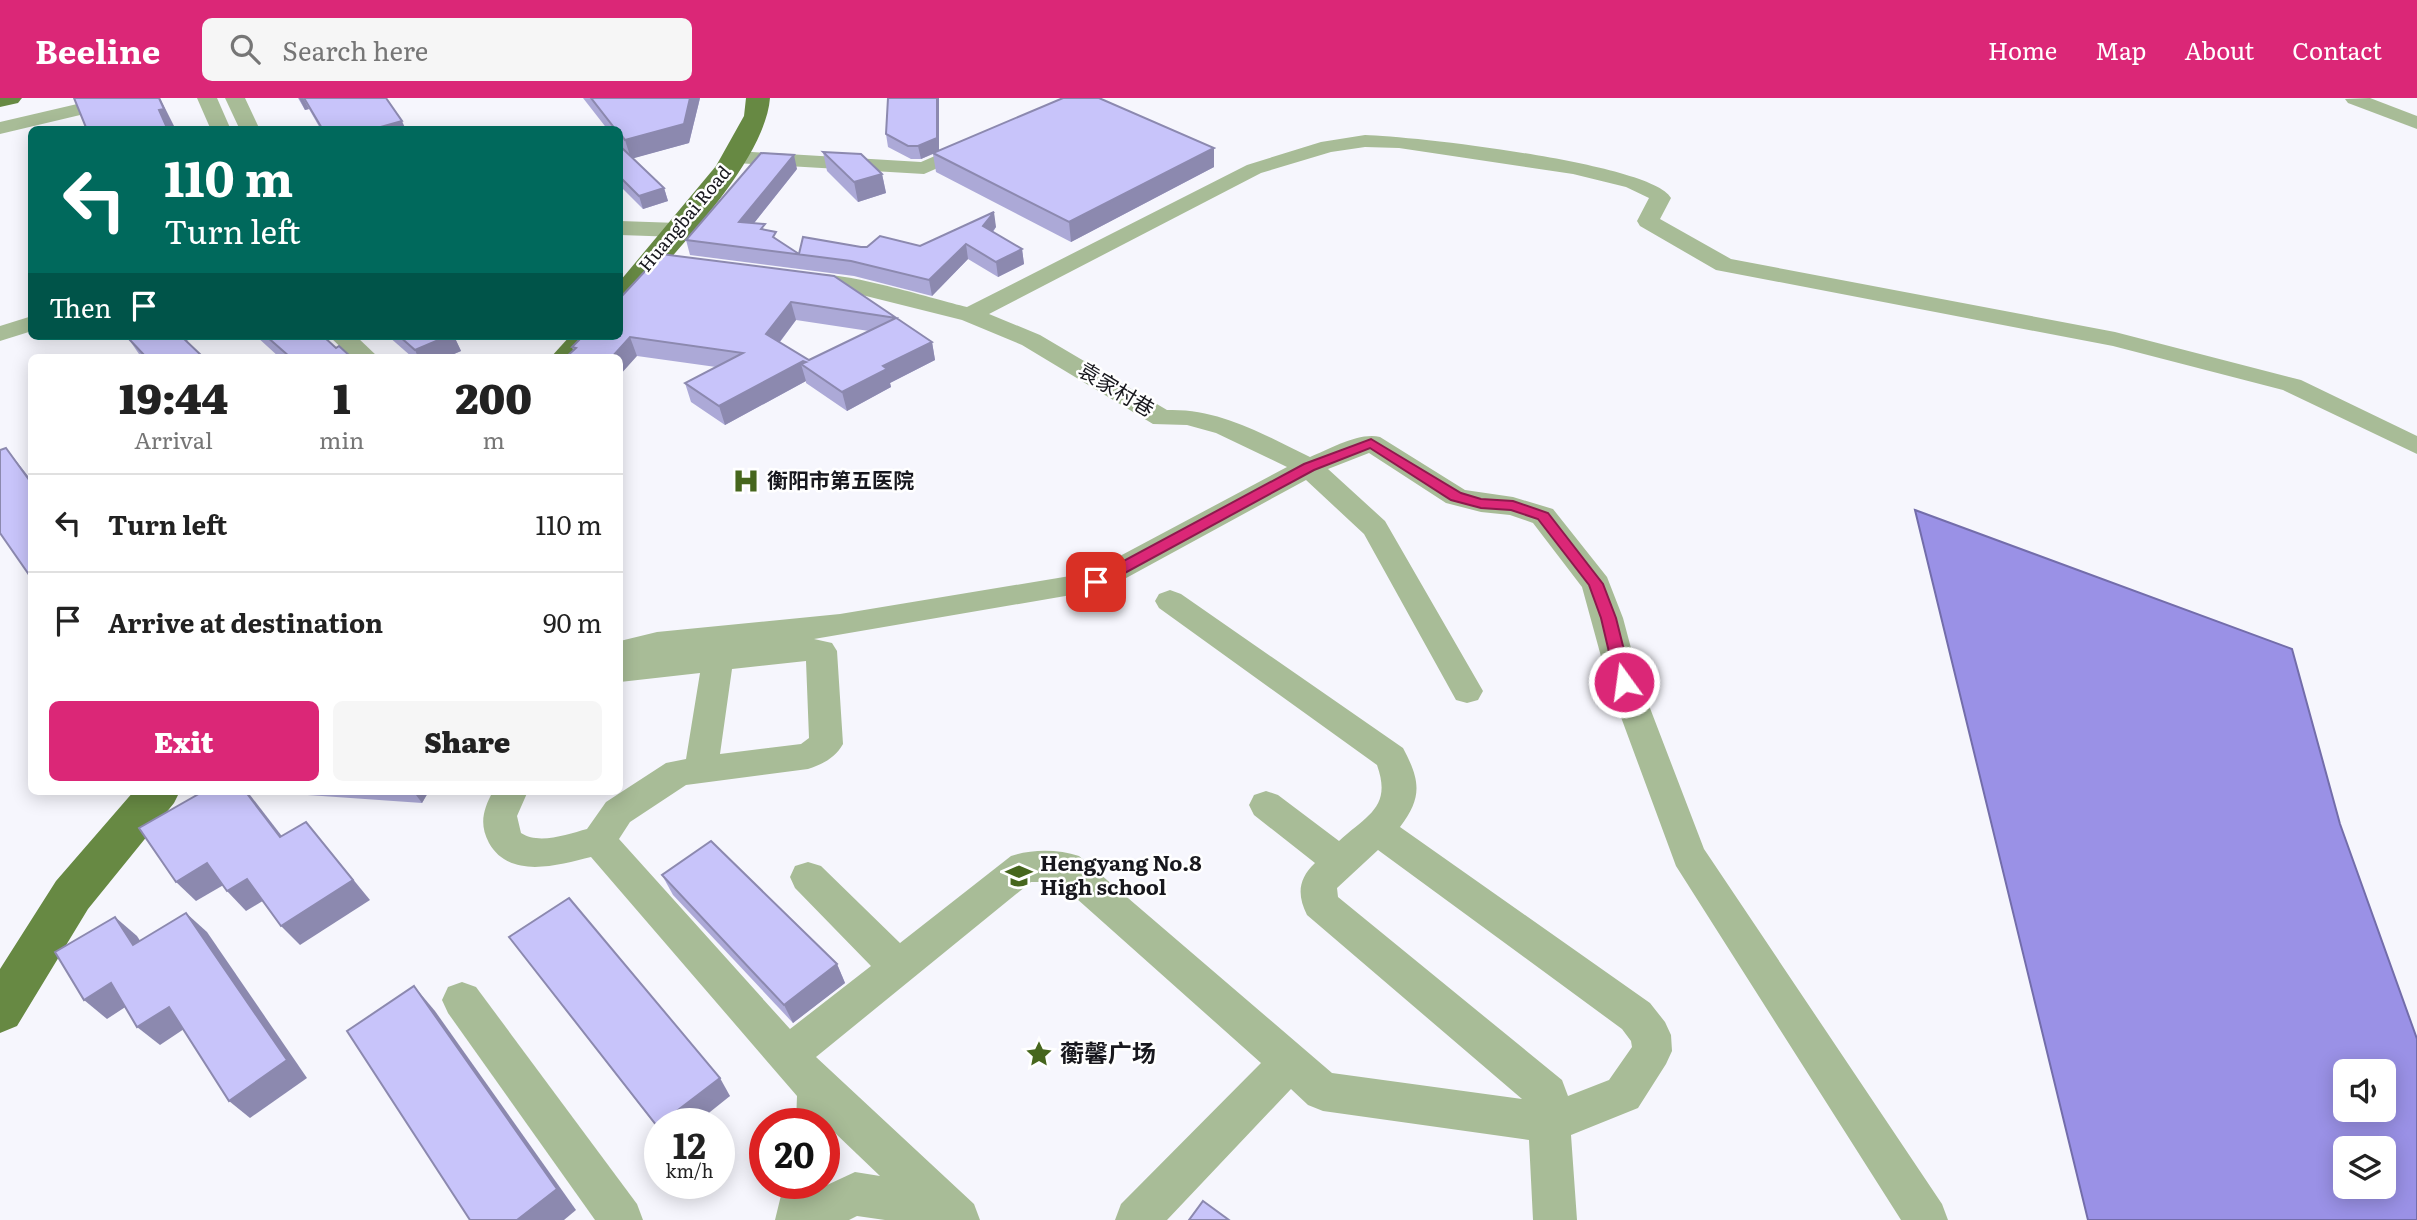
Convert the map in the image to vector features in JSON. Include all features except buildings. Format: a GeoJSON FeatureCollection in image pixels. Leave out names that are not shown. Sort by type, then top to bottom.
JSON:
{"type":"FeatureCollection","features":[{"type":"Feature","properties":{"kind":"main road"},"geometry":{"type":"LineString","coordinates":[[0,100],[10,98]]}},
{"type":"Feature","properties":{"kind":"main road","name":"Huangbai Road"},"geometry":{"type":"LineString","coordinates":[[623,294],[724,176],[754,122],[760,103],[758,98]]}},
{"type":"Feature","properties":{"kind":"main road"},"geometry":{"type":"LineString","coordinates":[[569,354],[583,340]]}},
{"type":"Feature","properties":{"kind":"main road"},"geometry":{"type":"LineString","coordinates":[[0,1011],[72,895],[156,795]]}},
{"type":"Feature","properties":{"kind":"street"},"geometry":{"type":"LineString","coordinates":[[0,128],[128,98]]}},
{"type":"Feature","properties":{"kind":"street"},"geometry":{"type":"LineString","coordinates":[[207,98],[220,126]]}},
{"type":"Feature","properties":{"kind":"street"},"geometry":{"type":"LineString","coordinates":[[235,98],[248,126]]}},
{"type":"Feature","properties":{"kind":"street"},"geometry":{"type":"LineString","coordinates":[[2355,99],[2417,123]]}},
{"type":"Feature","properties":{"kind":"street"},"geometry":{"type":"LineString","coordinates":[[736,157],[924,167],[987,140]]}},
{"type":"Feature","properties":{"kind":"street"},"geometry":{"type":"LineString","coordinates":[[970,315],[1254,169],[1328,146],[1365,141],[1399,142],[1574,168],[1633,183],[1658,194],[1660,198],[1648,221],[1724,265],[2115,339],[2166,352],[2292,385],[2417,446]]}},
{"type":"Feature","properties":{"kind":"street"},"geometry":{"type":"LineString","coordinates":[[623,228],[678,230]]}},
{"type":"Feature","properties":{"kind":"street"},"geometry":{"type":"LineString","coordinates":[[652,260],[679,263]]}},
{"type":"Feature","properties":{"kind":"street","name":"袁家村巷"},"geometry":{"type":"LineString","coordinates":[[787,277],[855,286],[970,315],[1031,340],[1162,418],[1188,417],[1225,428],[1309,467],[1375,528],[1467,691]]}},
{"type":"Feature","properties":{"kind":"street"},"geometry":{"type":"LineString","coordinates":[[0,322],[28,312]]}},
{"type":"Feature","properties":{"kind":"street"},"geometry":{"type":"LineString","coordinates":[[0,334],[28,324]]}},
{"type":"Feature","properties":{"kind":"street"},"geometry":{"type":"LineString","coordinates":[[346,340],[362,354]]}},
{"type":"Feature","properties":{"kind":"street"},"geometry":{"type":"LineString","coordinates":[[623,651],[657,643],[840,625],[1096,582],[1309,467],[1371,443],[1456,497],[1513,506],[1543,516],[1596,584],[1608,618],[1624,682],[1689,855],[1926,1220]]}},
{"type":"Feature","properties":{"kind":"street"},"geometry":{"type":"LineString","coordinates":[[1170,601],[1391,757],[1401,784],[1398,804],[1376,829],[1318,883],[1320,904],[1547,1094],[1555,1220]]}},
{"type":"Feature","properties":{"kind":"street"},"geometry":{"type":"LineString","coordinates":[[508,795],[501,807],[499,824],[504,839],[518,851],[534,853],[598,841],[618,812],[678,773],[808,756],[826,744],[821,651],[809,649],[623,670]]}},
{"type":"Feature","properties":{"kind":"street"},"geometry":{"type":"LineString","coordinates":[[701,770],[718,659]]}},
{"type":"Feature","properties":{"kind":"street"},"geometry":{"type":"LineString","coordinates":[[1266,805],[1340,862]]}},
{"type":"Feature","properties":{"kind":"street"},"geometry":{"type":"LineString","coordinates":[[788,1055],[1024,867],[1066,867],[1323,1091],[1549,1123],[1623,1094],[1652,1051],[1651,1035],[1636,1016],[1376,829]]}},
{"type":"Feature","properties":{"kind":"street"},"geometry":{"type":"LineString","coordinates":[[598,841],[788,1055],[817,1106],[955,1218]]}},
{"type":"Feature","properties":{"kind":"street"},"geometry":{"type":"LineString","coordinates":[[808,877],[898,967]]}},
{"type":"Feature","properties":{"kind":"street"},"geometry":{"type":"LineString","coordinates":[[462,1000],[621,1220]]}},
{"type":"Feature","properties":{"kind":"street"},"geometry":{"type":"LineString","coordinates":[[1137,1220],[1289,1062]]}},
{"type":"Feature","properties":{"kind":"street"},"geometry":{"type":"LineString","coordinates":[[803,1220],[855,1194],[890,1199],[955,1218]]}},
{"type":"Feature","properties":{"kind":"street"},"geometry":{"type":"LineString","coordinates":[[797,1220],[802,1199]]}},
{"type":"Feature","properties":{"kind":"shaded area"},"geometry":{"type":"Polygon","coordinates":[[[1915,510],[2292,649],[2340,824],[2417,1039],[2417,1220],[2088,1220],[1915,510]]]}},
{"type":"Feature","properties":{"kind":"place","name":"衡阳市第五医院"},"geometry":{"type":"Point","coordinates":[746,481]}},
{"type":"Feature","properties":{"kind":"place","name":"Hengyang No.8 High school"},"geometry":{"type":"Point","coordinates":[1019,876]}},
{"type":"Feature","properties":{"kind":"place","name":"蘅馨广场"},"geometry":{"type":"Point","coordinates":[1039,1054]}},
{"type":"Feature","properties":{"kind":"route"},"geometry":{"type":"LineString","coordinates":[[1096,582],[1309,467],[1371,443],[1456,497],[1513,506],[1543,516],[1596,584],[1608,618],[1624,682]]}}]}
